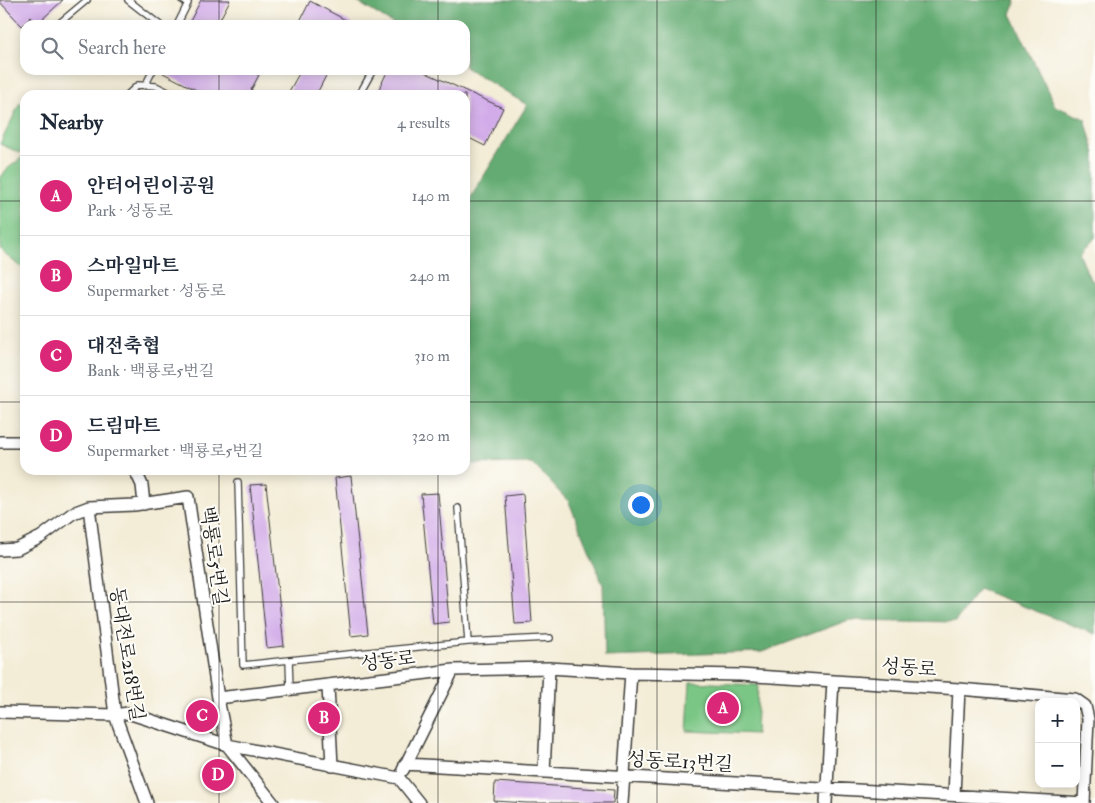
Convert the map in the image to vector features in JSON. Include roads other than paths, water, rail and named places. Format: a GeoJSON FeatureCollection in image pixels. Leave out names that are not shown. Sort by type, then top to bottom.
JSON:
{"type":"FeatureCollection","features":[{"type":"Feature","properties":{"kind":"street"},"geometry":{"type":"LineString","coordinates":[[0,442],[20,442]]}},
{"type":"Feature","properties":{"kind":"street"},"geometry":{"type":"LineString","coordinates":[[136,475],[142,486],[144,504]]}},
{"type":"Feature","properties":{"kind":"street","name":"백룡로5번길"},"geometry":{"type":"LineString","coordinates":[[0,550],[17,550],[41,537],[73,513],[89,507],[144,504],[188,497],[218,698],[227,745],[274,803]]}},
{"type":"Feature","properties":{"kind":"street","name":"동대전로218번길"},"geometry":{"type":"LineString","coordinates":[[89,507],[115,715],[147,803]]}},
{"type":"Feature","properties":{"kind":"street"},"geometry":{"type":"LineString","coordinates":[[544,772],[549,668]]}},
{"type":"Feature","properties":{"kind":"street","name":"성동로"},"geometry":{"type":"LineString","coordinates":[[218,698],[453,670],[549,668],[631,674],[740,675],[959,689],[1075,699],[1085,706],[1088,719],[1084,803]]}},
{"type":"Feature","properties":{"kind":"street"},"geometry":{"type":"LineString","coordinates":[[399,778],[453,670]]}},
{"type":"Feature","properties":{"kind":"street"},"geometry":{"type":"LineString","coordinates":[[622,803],[631,674]]}},
{"type":"Feature","properties":{"kind":"street"},"geometry":{"type":"LineString","coordinates":[[826,803],[833,681]]}},
{"type":"Feature","properties":{"kind":"street"},"geometry":{"type":"LineString","coordinates":[[328,686],[332,766]]}},
{"type":"Feature","properties":{"kind":"street"},"geometry":{"type":"LineString","coordinates":[[954,796],[959,689]]}},
{"type":"Feature","properties":{"kind":"street"},"geometry":{"type":"LineString","coordinates":[[0,712],[115,715],[128,713],[227,745],[399,778],[419,803]]}},
{"type":"Feature","properties":{"kind":"street","name":"성동로13번길"},"geometry":{"type":"LineString","coordinates":[[405,764],[826,788],[990,800],[1084,803]]}},
{"type":"Feature","properties":{"kind":"lane"},"geometry":{"type":"LineString","coordinates":[[63,20],[87,0]]}},
{"type":"Feature","properties":{"kind":"lane"},"geometry":{"type":"LineString","coordinates":[[128,0],[154,20]]}},
{"type":"Feature","properties":{"kind":"lane"},"geometry":{"type":"LineString","coordinates":[[180,20],[188,3],[182,0]]}},
{"type":"Feature","properties":{"kind":"lane"},"geometry":{"type":"LineString","coordinates":[[145,86],[150,75]]}},
{"type":"Feature","properties":{"kind":"lane"},"geometry":{"type":"LineString","coordinates":[[363,90],[370,75]]}},
{"type":"Feature","properties":{"kind":"lane"},"geometry":{"type":"LineString","coordinates":[[132,90],[138,85],[156,86],[164,90]]}},
{"type":"Feature","properties":{"kind":"lane"},"geometry":{"type":"LineString","coordinates":[[238,482],[243,665],[468,642],[550,638]]}},
{"type":"Feature","properties":{"kind":"lane"},"geometry":{"type":"LineString","coordinates":[[458,508],[468,642]]}},
{"type":"Feature","properties":{"kind":"lane"},"geometry":{"type":"LineString","coordinates":[[289,660],[290,690]]}},
{"type":"Feature","properties":{"kind":"place","name":"안터어린이공원"},"geometry":{"type":"Point","coordinates":[723,708]}},
{"type":"Feature","properties":{"kind":"place","name":"대전축협"},"geometry":{"type":"Point","coordinates":[202,716]}},
{"type":"Feature","properties":{"kind":"place","name":"스마일마트"},"geometry":{"type":"Point","coordinates":[324,718]}},
{"type":"Feature","properties":{"kind":"place","name":"드림마트"},"geometry":{"type":"Point","coordinates":[218,775]}}]}
